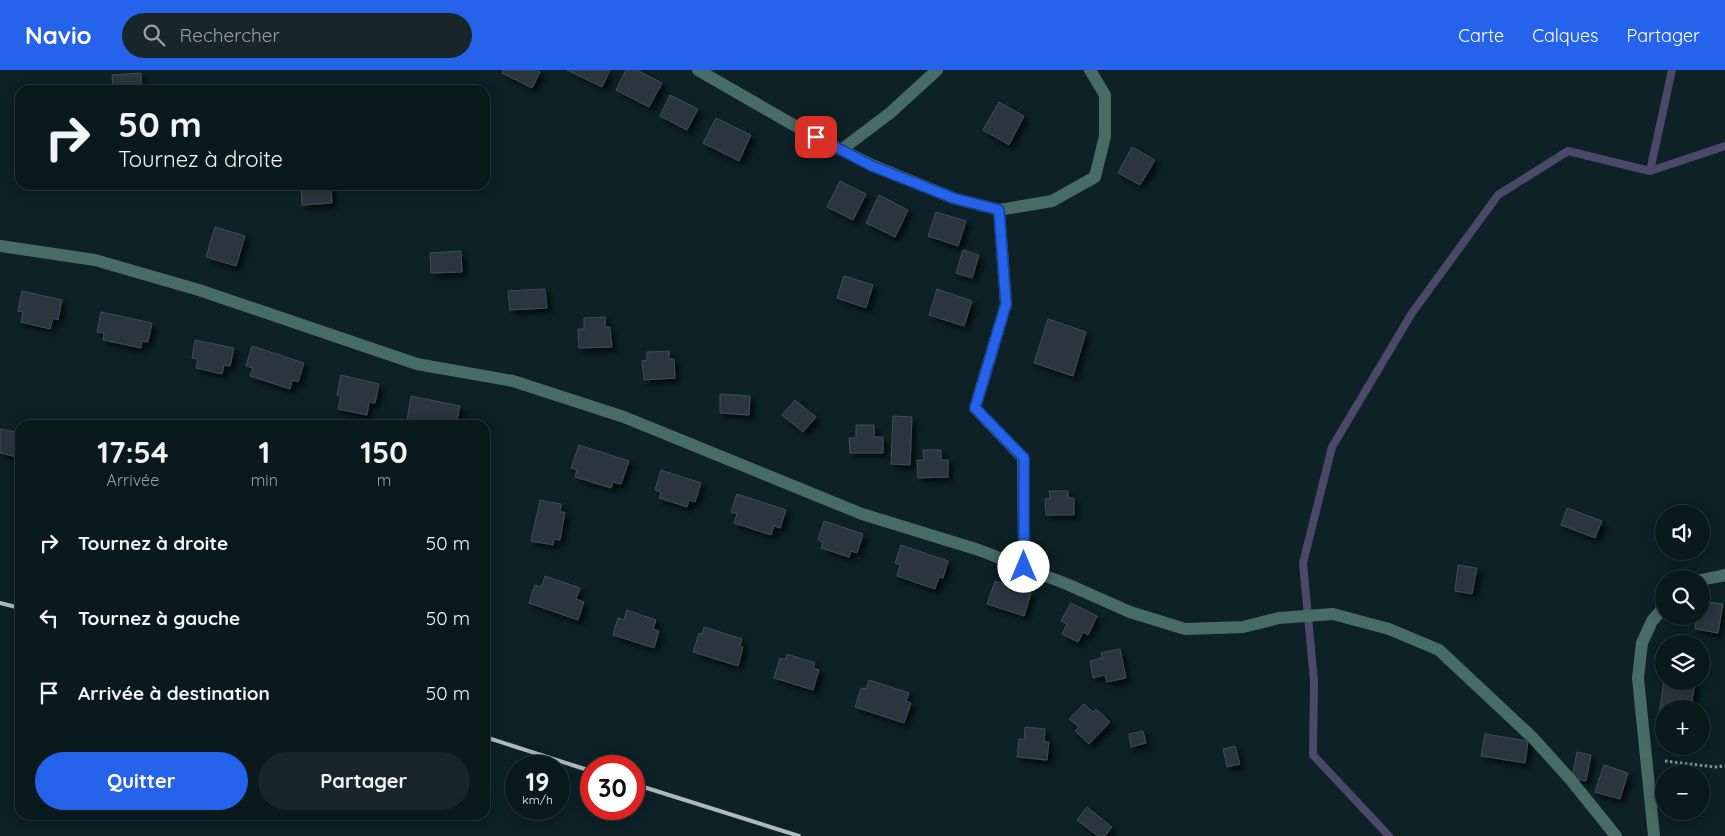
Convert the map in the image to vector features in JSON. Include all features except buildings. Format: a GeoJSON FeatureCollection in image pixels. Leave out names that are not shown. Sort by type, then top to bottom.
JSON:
{"type":"FeatureCollection","features":[{"type":"Feature","properties":{"kind":"street"},"geometry":{"type":"LineString","coordinates":[[698,70],[804,131],[872,166],[953,198],[999,210],[1052,201],[1095,177],[1105,136],[1105,94],[1090,70]]}},
{"type":"Feature","properties":{"kind":"street"},"geometry":{"type":"LineString","coordinates":[[841,150],[890,113],[937,70]]}},
{"type":"Feature","properties":{"kind":"street"},"geometry":{"type":"LineString","coordinates":[[999,210],[1006,304],[975,408],[1024,458],[1024,567]]}},
{"type":"Feature","properties":{"kind":"street"},"geometry":{"type":"LineString","coordinates":[[0,246],[95,260],[199,290],[417,364],[513,381],[624,417],[862,514],[978,550],[1069,585],[1130,612],[1185,628],[1242,627],[1279,618],[1333,614],[1389,629],[1440,650],[1533,738],[1570,779],[1616,836]]}},
{"type":"Feature","properties":{"kind":"street"},"geometry":{"type":"LineString","coordinates":[[1710,578],[1725,575]]}},
{"type":"Feature","properties":{"kind":"street"},"geometry":{"type":"LineString","coordinates":[[1654,836],[1638,678],[1642,643],[1655,618]]}},
{"type":"Feature","properties":{"kind":"path"},"geometry":{"type":"LineString","coordinates":[[1647,759],[1715,767],[1725,766]]}},
{"type":"Feature","properties":{"kind":"waterway"},"geometry":{"type":"LineString","coordinates":[[1650,171],[1672,70]]}},
{"type":"Feature","properties":{"kind":"waterway"},"geometry":{"type":"LineString","coordinates":[[1389,836],[1313,755],[1314,681],[1303,563],[1332,447],[1412,313],[1498,195],[1568,151],[1650,171],[1725,146]]}},
{"type":"Feature","properties":{"kind":"railway"},"geometry":{"type":"LineString","coordinates":[[0,603],[15,607]]}},
{"type":"Feature","properties":{"kind":"railway"},"geometry":{"type":"LineString","coordinates":[[490,739],[580,767]]}},
{"type":"Feature","properties":{"kind":"railway"},"geometry":{"type":"LineString","coordinates":[[645,787],[799,836]]}},
{"type":"Feature","properties":{"kind":"route"},"geometry":{"type":"LineString","coordinates":[[816,137],[872,166],[953,198],[999,210],[1006,304],[975,408],[1024,458],[1024,567]]}}]}
